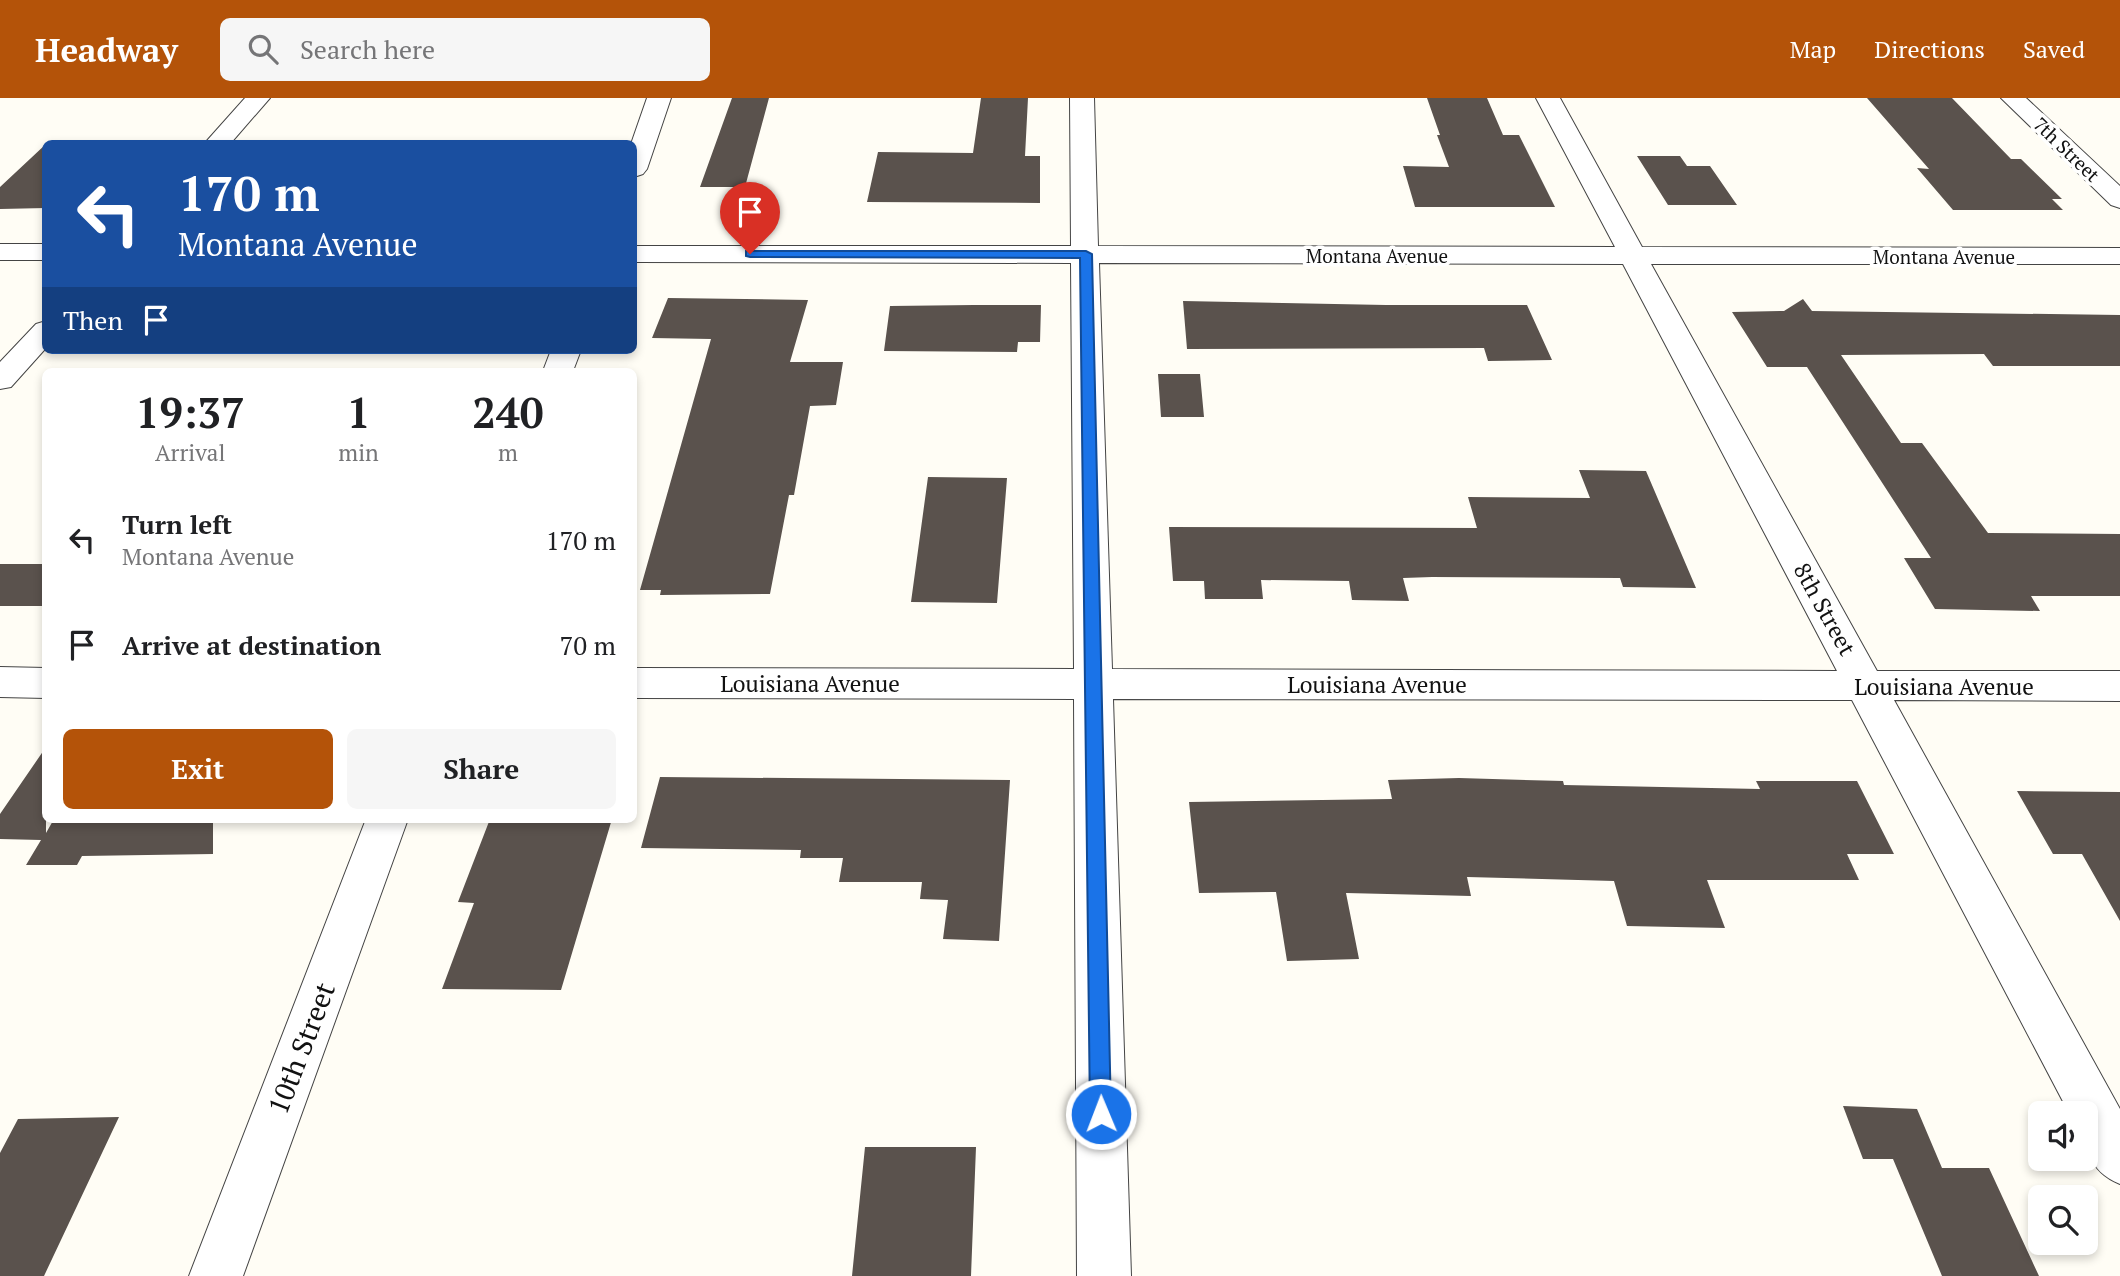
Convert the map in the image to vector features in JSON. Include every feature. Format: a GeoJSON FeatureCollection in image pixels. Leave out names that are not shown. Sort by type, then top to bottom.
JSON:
{"type":"FeatureCollection","features":[{"type":"Feature","properties":{"kind":"street"},"geometry":{"type":"LineString","coordinates":[[220,140],[258,98]]}},
{"type":"Feature","properties":{"kind":"street"},"geometry":{"type":"LineString","coordinates":[[637,160],[659,98]]}},
{"type":"Feature","properties":{"kind":"street"},"geometry":{"type":"LineString","coordinates":[[1082,98],[1104,1276]]}},
{"type":"Feature","properties":{"kind":"street","name":"8th Street"},"geometry":{"type":"LineString","coordinates":[[1548,98],[2120,1159]]}},
{"type":"Feature","properties":{"kind":"street","name":"7th Street"},"geometry":{"type":"LineString","coordinates":[[2013,98],[2120,200]]}},
{"type":"Feature","properties":{"kind":"street"},"geometry":{"type":"LineString","coordinates":[[0,252],[42,252]]}},
{"type":"Feature","properties":{"kind":"street","name":"Montana Avenue"},"geometry":{"type":"LineString","coordinates":[[637,254],[2120,256]]}},
{"type":"Feature","properties":{"kind":"street"},"geometry":{"type":"LineString","coordinates":[[0,380],[42,334]]}},
{"type":"Feature","properties":{"kind":"street"},"geometry":{"type":"LineString","coordinates":[[0,682],[42,683]]}},
{"type":"Feature","properties":{"kind":"street","name":"Louisiana Avenue"},"geometry":{"type":"LineString","coordinates":[[637,683],[2120,686]]}},
{"type":"Feature","properties":{"kind":"street","name":"10th Street"},"geometry":{"type":"LineString","coordinates":[[216,1276],[386,823]]}},
{"type":"Feature","properties":{"kind":"building"},"geometry":{"type":"Polygon","coordinates":[[[732,98],[769,98],[745,187],[700,187],[732,98]]]}},
{"type":"Feature","properties":{"kind":"building"},"geometry":{"type":"Polygon","coordinates":[[[981,98],[1028,98],[1025,156],[1040,156],[1040,203],[867,202],[878,152],[973,153],[981,98]]]}},
{"type":"Feature","properties":{"kind":"building"},"geometry":{"type":"Polygon","coordinates":[[[1427,98],[1487,98],[1503,135],[1519,135],[1555,207],[1415,207],[1403,166],[1449,167],[1427,98]]]}},
{"type":"Feature","properties":{"kind":"building"},"geometry":{"type":"Polygon","coordinates":[[[1867,98],[1952,98],[2011,159],[2021,159],[2062,199],[2052,199],[2063,210],[1953,210],[1917,168],[1929,169],[1867,98]]]}},
{"type":"Feature","properties":{"kind":"building"},"geometry":{"type":"Polygon","coordinates":[[[42,148],[42,208],[0,209],[0,187],[42,148]]]}},
{"type":"Feature","properties":{"kind":"building"},"geometry":{"type":"Polygon","coordinates":[[[1637,156],[1680,156],[1687,166],[1710,166],[1737,205],[1668,205],[1637,156]]]}},
{"type":"Feature","properties":{"kind":"building"},"geometry":{"type":"Polygon","coordinates":[[[668,298],[808,300],[790,362],[843,362],[836,405],[810,406],[794,495],[789,495],[770,594],[660,595],[661,590],[640,590],[711,339],[652,338],[668,298]]]}},
{"type":"Feature","properties":{"kind":"building"},"geometry":{"type":"Polygon","coordinates":[[[1803,299],[1812,311],[2120,315],[2120,366],[1993,366],[1984,354],[1841,355],[1901,443],[1922,443],[1988,533],[2120,534],[2120,596],[2031,596],[2040,611],[1935,609],[1904,558],[1931,558],[1807,367],[1767,367],[1732,312],[1784,311],[1803,299]]]}},
{"type":"Feature","properties":{"kind":"building"},"geometry":{"type":"Polygon","coordinates":[[[1183,301],[1527,305],[1552,360],[1488,361],[1484,348],[1187,349],[1183,301]]]}},
{"type":"Feature","properties":{"kind":"building"},"geometry":{"type":"Polygon","coordinates":[[[1041,305],[1040,342],[1018,342],[1017,352],[884,351],[890,306],[1041,305]]]}},
{"type":"Feature","properties":{"kind":"building"},"geometry":{"type":"Polygon","coordinates":[[[1158,374],[1200,374],[1204,417],[1161,417],[1158,374]]]}},
{"type":"Feature","properties":{"kind":"building"},"geometry":{"type":"Polygon","coordinates":[[[1579,470],[1646,471],[1696,588],[1623,587],[1620,578],[1403,578],[1409,601],[1352,600],[1349,581],[1261,580],[1263,599],[1205,599],[1204,581],[1173,581],[1169,527],[1477,528],[1468,497],[1590,498],[1579,470]]]}},
{"type":"Feature","properties":{"kind":"building"},"geometry":{"type":"Polygon","coordinates":[[[928,477],[1007,478],[997,603],[911,602],[928,477]]]}},
{"type":"Feature","properties":{"kind":"building"},"geometry":{"type":"Polygon","coordinates":[[[0,564],[42,564],[42,606],[0,606],[0,564]]]}},
{"type":"Feature","properties":{"kind":"building"},"geometry":{"type":"Polygon","coordinates":[[[42,753],[42,823],[46,823],[46,833],[52,823],[213,823],[213,854],[82,856],[77,865],[26,865],[41,840],[0,839],[0,814],[42,753]]]}},
{"type":"Feature","properties":{"kind":"building"},"geometry":{"type":"Polygon","coordinates":[[[660,777],[1010,780],[999,941],[943,939],[948,900],[920,899],[922,882],[839,882],[843,858],[800,858],[801,850],[641,848],[660,777]]]}},
{"type":"Feature","properties":{"kind":"building"},"geometry":{"type":"Polygon","coordinates":[[[1459,778],[1563,781],[1564,785],[1760,789],[1756,781],[1857,781],[1894,854],[1847,854],[1859,880],[1707,880],[1725,928],[1627,926],[1614,881],[1467,877],[1471,896],[1346,893],[1359,959],[1287,961],[1276,892],[1199,893],[1189,802],[1392,799],[1388,780],[1459,778]]]}},
{"type":"Feature","properties":{"kind":"building"},"geometry":{"type":"Polygon","coordinates":[[[2017,791],[2120,792],[2120,921],[2082,854],[2053,854],[2017,791]]]}},
{"type":"Feature","properties":{"kind":"building"},"geometry":{"type":"Polygon","coordinates":[[[488,823],[611,823],[561,990],[442,989],[474,903],[458,902],[488,823]]]}},
{"type":"Feature","properties":{"kind":"building"},"geometry":{"type":"Polygon","coordinates":[[[1843,1106],[1917,1109],[1942,1168],[1989,1168],[2039,1276],[1942,1276],[1893,1159],[1863,1159],[1843,1106]]]}},
{"type":"Feature","properties":{"kind":"building"},"geometry":{"type":"Polygon","coordinates":[[[119,1117],[44,1276],[0,1276],[0,1153],[18,1119],[119,1117]]]}},
{"type":"Feature","properties":{"kind":"building"},"geometry":{"type":"Polygon","coordinates":[[[865,1147],[976,1147],[971,1276],[852,1276],[865,1147]]]}},
{"type":"Feature","properties":{"kind":"route"},"geometry":{"type":"LineString","coordinates":[[750,254],[1086,254],[1101,1114]]}}]}
